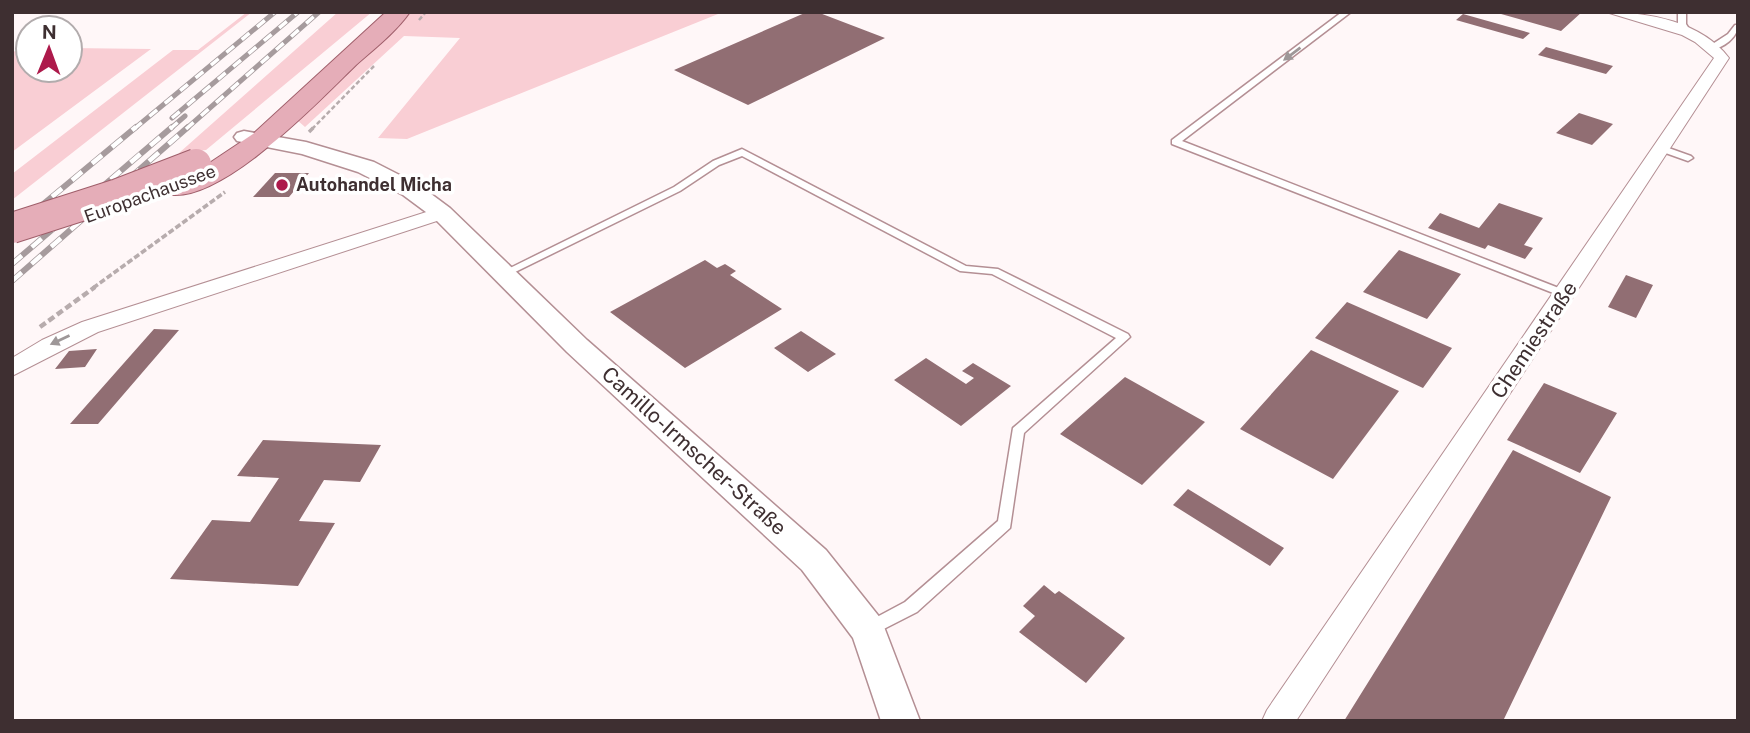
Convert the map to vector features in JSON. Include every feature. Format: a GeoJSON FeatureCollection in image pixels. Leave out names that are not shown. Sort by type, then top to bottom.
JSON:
{"type":"FeatureCollection","features":[{"type":"Feature","properties":{"kind":"main road","name":"Europachaussee"},"geometry":{"type":"LineString","coordinates":[[12,242],[216,173],[388,12]]}},
{"type":"Feature","properties":{"kind":"main road","name":"Europachaussee"},"geometry":{"type":"LineString","coordinates":[[253,138],[405,20]]}},
{"type":"Feature","properties":{"kind":"main road","name":"Europachaussee"},"geometry":{"type":"LineString","coordinates":[[12,228],[118,194],[216,173]]}},
{"type":"Feature","properties":{"kind":"street"},"geometry":{"type":"LineString","coordinates":[[1613,12],[1687,32],[1714,47]]}},
{"type":"Feature","properties":{"kind":"street","name":"Chemiestraße"},"geometry":{"type":"LineString","coordinates":[[1278,721],[1722,58],[1714,47]]}},
{"type":"Feature","properties":{"kind":"street","name":"Camillo-Irmscher-Straße"},"geometry":{"type":"LineString","coordinates":[[253,138],[299,146],[366,167],[411,190],[442,213],[577,346],[814,560],[868,630],[901,721]]}},
{"type":"Feature","properties":{"kind":"street"},"geometry":{"type":"LineString","coordinates":[[216,173],[299,146]]}},
{"type":"Feature","properties":{"kind":"street"},"geometry":{"type":"LineString","coordinates":[[12,368],[50,345],[111,320],[442,213]]}},
{"type":"Feature","properties":{"kind":"lane"},"geometry":{"type":"LineString","coordinates":[[1347,12],[1175,142],[1565,294]]}},
{"type":"Feature","properties":{"kind":"lane"},"geometry":{"type":"LineString","coordinates":[[1682,12],[1682,24],[1687,32]]}},
{"type":"Feature","properties":{"kind":"lane"},"geometry":{"type":"LineString","coordinates":[[1714,47],[1731,36],[1738,27]]}},
{"type":"Feature","properties":{"kind":"lane"},"geometry":{"type":"LineString","coordinates":[[1662,149],[1688,158]]}},
{"type":"Feature","properties":{"kind":"lane"},"geometry":{"type":"LineString","coordinates":[[503,274],[677,189],[716,163],[743,152],[964,269],[994,271],[1124,337],[1018,431],[1005,524],[911,607],[868,630]]}},
{"type":"Feature","properties":{"kind":"path"},"geometry":{"type":"LineString","coordinates":[[405,20],[426,12]]}},
{"type":"Feature","properties":{"kind":"path"},"geometry":{"type":"LineString","coordinates":[[299,146],[377,64]]}},
{"type":"Feature","properties":{"kind":"path"},"geometry":{"type":"LineString","coordinates":[[36,330],[216,173]]}},
{"type":"Feature","properties":{"kind":"shaded area"},"geometry":{"type":"Polygon","coordinates":[[[247,12],[252,12],[12,200],[12,174],[173,50],[198,50],[247,12]]]}},
{"type":"Feature","properties":{"kind":"shaded area"},"geometry":{"type":"Polygon","coordinates":[[[338,12],[372,12],[206,150],[179,153],[338,12]]]}},
{"type":"Feature","properties":{"kind":"shaded area"},"geometry":{"type":"Polygon","coordinates":[[[409,12],[723,12],[407,139],[378,138],[460,38],[404,36],[305,127],[297,120],[409,12]]]}},
{"type":"Feature","properties":{"kind":"shaded area"},"geometry":{"type":"Polygon","coordinates":[[[84,48],[151,49],[12,152],[12,52],[14,84],[84,84],[84,48]]]}},
{"type":"Feature","properties":{"kind":"building"},"geometry":{"type":"Polygon","coordinates":[[[807,12],[817,12],[885,38],[748,105],[674,70],[807,12]]]}},
{"type":"Feature","properties":{"kind":"building"},"geometry":{"type":"Polygon","coordinates":[[[1494,12],[1582,12],[1561,31],[1494,12]]]}},
{"type":"Feature","properties":{"kind":"building"},"geometry":{"type":"Polygon","coordinates":[[[1463,14],[1530,33],[1523,39],[1456,20],[1463,14]]]}},
{"type":"Feature","properties":{"kind":"building"},"geometry":{"type":"Polygon","coordinates":[[[1546,47],[1613,66],[1606,74],[1538,55],[1546,47]]]}},
{"type":"Feature","properties":{"kind":"building"},"geometry":{"type":"Polygon","coordinates":[[[1579,113],[1613,124],[1592,145],[1556,133],[1579,113]]]}},
{"type":"Feature","properties":{"kind":"building","name":"Autohandel Micha"},"geometry":{"type":"Polygon","coordinates":[[[275,173],[309,173],[289,197],[253,197],[275,173]]]}},
{"type":"Feature","properties":{"kind":"building"},"geometry":{"type":"Polygon","coordinates":[[[1499,203],[1543,218],[1524,245],[1533,248],[1525,259],[1488,245],[1485,249],[1428,228],[1440,213],[1479,228],[1499,203]]]}},
{"type":"Feature","properties":{"kind":"building"},"geometry":{"type":"Polygon","coordinates":[[[1399,250],[1461,274],[1427,319],[1363,292],[1399,250]]]}},
{"type":"Feature","properties":{"kind":"building"},"geometry":{"type":"Polygon","coordinates":[[[705,260],[717,268],[725,264],[736,271],[730,275],[782,309],[685,368],[610,312],[705,260]]]}},
{"type":"Feature","properties":{"kind":"building"},"geometry":{"type":"Polygon","coordinates":[[[1626,275],[1653,285],[1636,318],[1608,307],[1626,275]]]}},
{"type":"Feature","properties":{"kind":"building"},"geometry":{"type":"Polygon","coordinates":[[[1347,302],[1452,348],[1423,388],[1315,338],[1347,302]]]}},
{"type":"Feature","properties":{"kind":"building"},"geometry":{"type":"Polygon","coordinates":[[[154,329],[179,330],[98,424],[70,424],[154,329]]]}},
{"type":"Feature","properties":{"kind":"building"},"geometry":{"type":"Polygon","coordinates":[[[801,331],[836,354],[808,372],[774,348],[801,331]]]}},
{"type":"Feature","properties":{"kind":"building"},"geometry":{"type":"Polygon","coordinates":[[[97,349],[85,367],[55,369],[69,351],[97,349]]]}},
{"type":"Feature","properties":{"kind":"building"},"geometry":{"type":"Polygon","coordinates":[[[1311,350],[1399,391],[1333,479],[1240,429],[1311,350]]]}},
{"type":"Feature","properties":{"kind":"building"},"geometry":{"type":"Polygon","coordinates":[[[926,358],[966,384],[974,378],[962,371],[973,363],[1011,386],[961,426],[894,380],[926,358]]]}},
{"type":"Feature","properties":{"kind":"building"},"geometry":{"type":"Polygon","coordinates":[[[1125,377],[1205,422],[1142,485],[1060,434],[1125,377]]]}},
{"type":"Feature","properties":{"kind":"building"},"geometry":{"type":"Polygon","coordinates":[[[1544,383],[1617,413],[1580,473],[1507,440],[1544,383]]]}},
{"type":"Feature","properties":{"kind":"building"},"geometry":{"type":"Polygon","coordinates":[[[263,440],[381,445],[360,482],[324,480],[299,521],[335,523],[298,586],[170,579],[212,520],[250,522],[279,478],[237,476],[263,440]]]}},
{"type":"Feature","properties":{"kind":"building"},"geometry":{"type":"Polygon","coordinates":[[[1513,450],[1611,497],[1503,721],[1344,721],[1513,450]]]}},
{"type":"Feature","properties":{"kind":"building"},"geometry":{"type":"Polygon","coordinates":[[[1188,489],[1284,548],[1270,566],[1173,505],[1188,489]]]}},
{"type":"Feature","properties":{"kind":"building"},"geometry":{"type":"Polygon","coordinates":[[[1044,585],[1055,594],[1059,591],[1125,638],[1086,683],[1019,632],[1035,616],[1023,606],[1044,585]]]}},
{"type":"Feature","properties":{"kind":"railway"},"geometry":{"type":"LineString","coordinates":[[134,129],[275,12]]}},
{"type":"Feature","properties":{"kind":"railway"},"geometry":{"type":"LineString","coordinates":[[172,118],[298,12]]}},
{"type":"Feature","properties":{"kind":"railway"},"geometry":{"type":"LineString","coordinates":[[186,129],[319,12]]}},
{"type":"Feature","properties":{"kind":"railway"},"geometry":{"type":"LineString","coordinates":[[170,129],[185,116]]}},
{"type":"Feature","properties":{"kind":"railway"},"geometry":{"type":"LineString","coordinates":[[12,230],[136,127]]}},
{"type":"Feature","properties":{"kind":"railway"},"geometry":{"type":"LineString","coordinates":[[12,264],[172,127]]}},
{"type":"Feature","properties":{"kind":"railway"},"geometry":{"type":"LineString","coordinates":[[12,281],[188,127]]}},
{"type":"Feature","properties":{"kind":"place","name":"Autohandel Micha"},"geometry":{"type":"Point","coordinates":[282,185]}}]}
